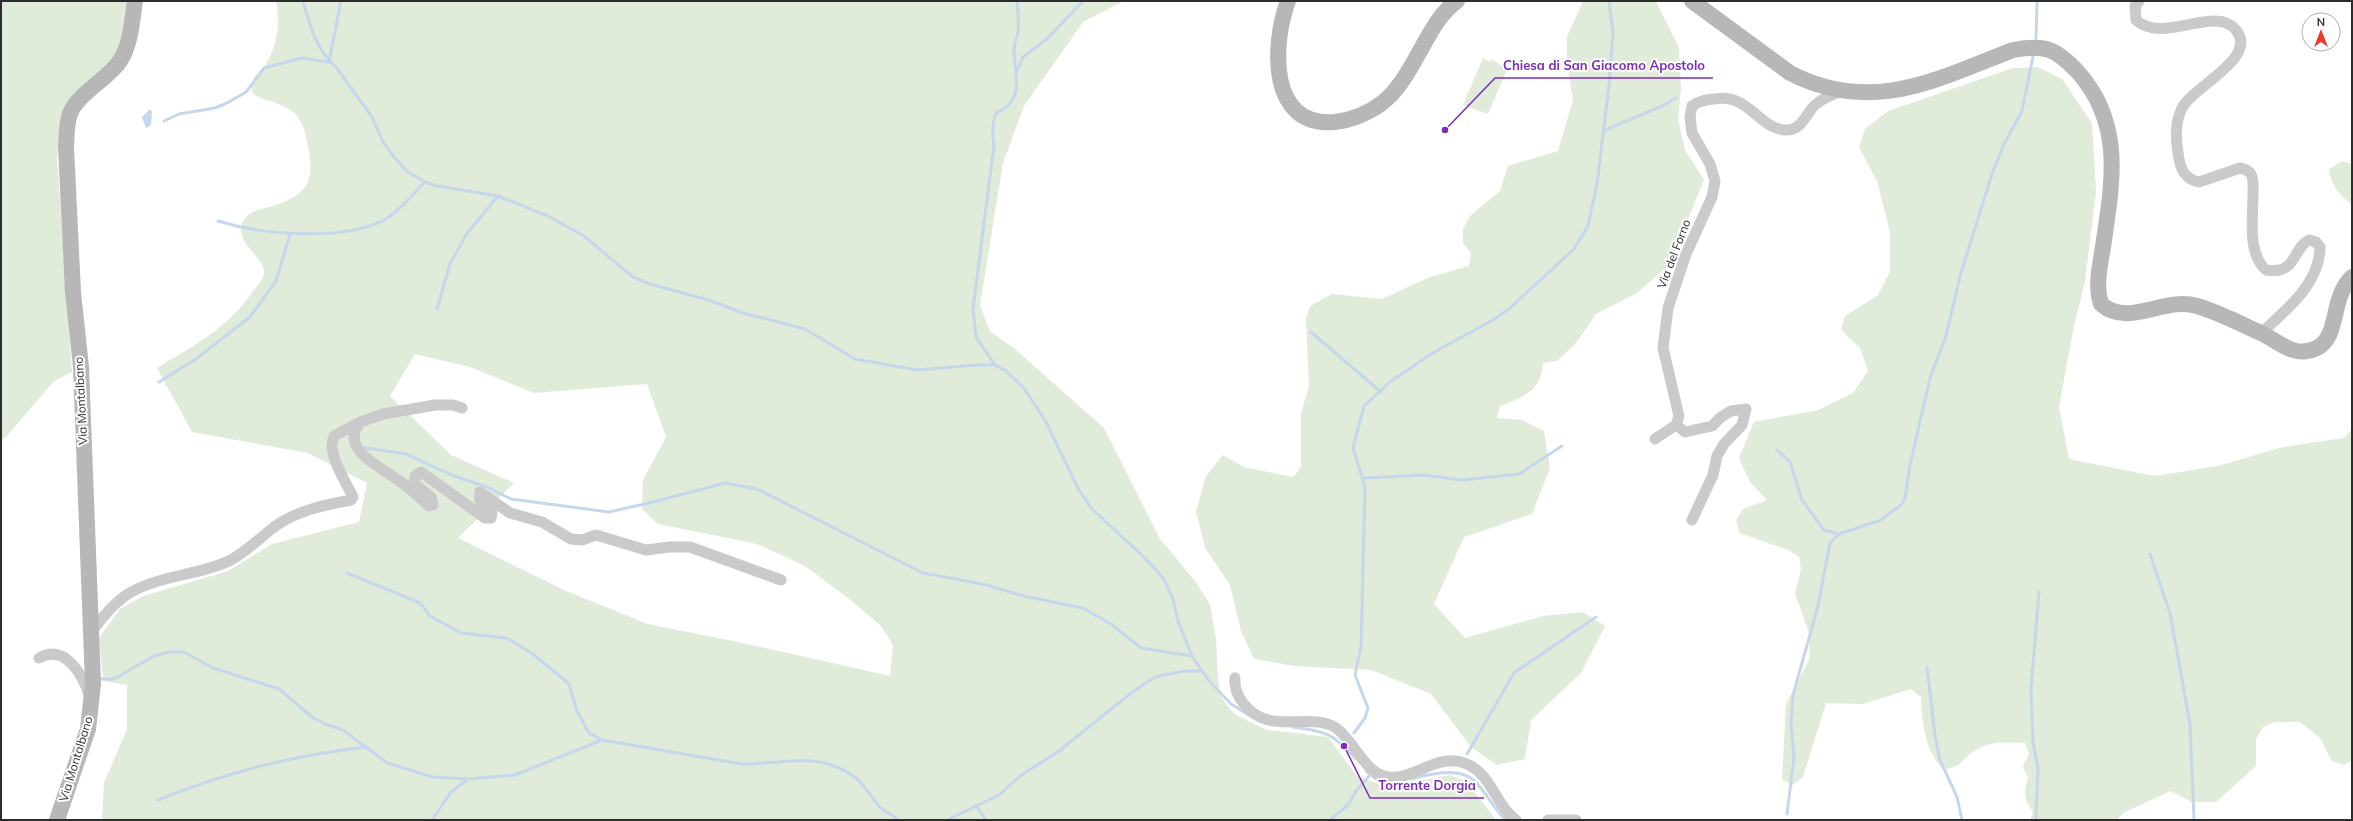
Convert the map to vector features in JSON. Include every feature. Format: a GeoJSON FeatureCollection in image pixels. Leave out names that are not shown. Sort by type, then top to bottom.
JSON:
{"type":"FeatureCollection","features":[{"type":"Feature","properties":{"kind":"street","name":"Via Montalbano"},"geometry":{"type":"LineString","coordinates":[[57,820],[88,729],[92,705],[80,367],[73,292],[66,148],[67,130],[70,112],[75,105],[101,82],[121,60],[126,48],[135,1]]}},
{"type":"Feature","properties":{"kind":"street"},"geometry":{"type":"LineString","coordinates":[[1288,1],[1283,14],[1278,55],[1278,69],[1284,96],[1290,104],[1308,120],[1330,122],[1346,120],[1382,103],[1400,85],[1445,12],[1457,1]]}},
{"type":"Feature","properties":{"kind":"street"},"geometry":{"type":"LineString","coordinates":[[1692,1],[1790,73],[1808,82],[1843,91],[1870,93],[1905,89],[2013,50],[2028,47],[2053,50],[2062,55],[2080,75],[2094,95],[2109,131],[2113,179],[2098,283],[2101,304],[2108,310],[2129,314],[2184,302],[2198,306],[2261,333],[2294,351],[2316,348],[2326,341],[2330,335],[2339,294],[2352,277]]}},
{"type":"Feature","properties":{"kind":"street"},"geometry":{"type":"LineString","coordinates":[[2139,1],[2135,6],[2136,20],[2142,25],[2151,29],[2220,21],[2236,29],[2239,35],[2240,49],[2234,59],[2192,96],[2183,106],[2178,118],[2177,149],[2182,169],[2186,176],[2199,182],[2240,168],[2250,173],[2253,187],[2252,228],[2254,245],[2257,258],[2266,270],[2280,270],[2289,265],[2309,240],[2316,242],[2320,247],[2310,280],[2300,296],[2261,333]]}},
{"type":"Feature","properties":{"kind":"street","name":"Via del Forno"},"geometry":{"type":"LineString","coordinates":[[1676,425],[1679,416],[1677,400],[1663,348],[1668,308],[1686,254],[1712,197],[1715,181],[1710,164],[1692,134],[1690,117],[1692,106],[1699,101],[1730,98],[1745,104],[1778,129],[1790,130],[1803,122],[1816,104],[1830,95],[1843,91]]}},
{"type":"Feature","properties":{"kind":"street"},"geometry":{"type":"LineString","coordinates":[[90,633],[104,614],[124,595],[153,581],[209,569],[231,560],[275,526],[295,515],[312,508],[351,500],[353,497],[345,480],[339,473],[332,440],[334,436],[360,422],[383,414],[435,405],[453,405],[462,408]]}},
{"type":"Feature","properties":{"kind":"street"},"geometry":{"type":"LineString","coordinates":[[1655,439],[1676,425],[1685,432],[1712,426],[1731,410],[1746,409],[1742,425],[1724,444],[1718,456],[1713,475],[1692,520]]}},
{"type":"Feature","properties":{"kind":"street"},"geometry":{"type":"LineString","coordinates":[[360,422],[355,428],[354,438],[361,454],[370,462],[398,480],[429,506],[433,505],[431,497],[416,484],[415,476],[418,472],[421,472],[485,518],[491,518],[492,512],[480,500],[480,492],[510,513],[542,522],[571,539],[582,540],[596,534],[646,550],[670,547],[690,547],[781,580]]}},
{"type":"Feature","properties":{"kind":"street"},"geometry":{"type":"LineString","coordinates":[[39,658],[52,654],[69,660],[78,671],[88,690],[92,705]]}},
{"type":"Feature","properties":{"kind":"street"},"geometry":{"type":"LineString","coordinates":[[1235,678],[1238,695],[1252,712],[1267,719],[1284,723],[1325,724],[1333,726],[1346,737],[1369,766],[1382,775],[1394,777],[1438,762],[1456,760],[1467,764],[1482,775],[1509,815],[1516,820]]}},
{"type":"Feature","properties":{"kind":"street"},"geometry":{"type":"LineString","coordinates":[[1548,820],[1576,820]]}},
{"type":"Feature","properties":{"kind":"green space"},"geometry":{"type":"Polygon","coordinates":[[[1,1],[129,1],[121,41],[115,56],[60,132],[57,157],[72,372],[54,381],[6,437],[1,440],[1,1]]]}},
{"type":"Feature","properties":{"kind":"green space"},"geometry":{"type":"Polygon","coordinates":[[[276,1],[1124,1],[1083,22],[1024,106],[1003,163],[980,305],[990,331],[1016,350],[1104,428],[1160,539],[1195,581],[1210,604],[1216,639],[1218,679],[1221,697],[1234,714],[1267,730],[1328,737],[1357,776],[1382,785],[1404,784],[1450,775],[1467,782],[1496,820],[102,820],[104,783],[127,729],[127,685],[103,681],[99,638],[120,609],[143,596],[228,571],[272,544],[359,522],[367,483],[308,453],[192,432],[157,368],[210,335],[244,304],[264,275],[264,269],[262,263],[249,247],[242,235],[241,228],[243,221],[247,215],[253,212],[282,203],[295,197],[303,190],[308,182],[310,161],[305,132],[300,120],[293,112],[284,106],[259,97],[253,93],[251,87],[254,79],[268,60],[275,44],[278,27],[276,1]],[[415,354],[390,396],[451,455],[514,483],[458,538],[566,591],[648,624],[738,642],[890,676],[893,645],[881,626],[848,598],[805,566],[757,544],[658,524],[642,509],[643,480],[666,437],[647,384],[534,393],[470,367],[415,354]]]}},
{"type":"Feature","properties":{"kind":"green space"},"geometry":{"type":"Polygon","coordinates":[[[1583,1],[1656,1],[1679,48],[1681,89],[1678,119],[1685,150],[1704,180],[1669,265],[1637,293],[1596,314],[1576,343],[1557,361],[1543,363],[1542,373],[1535,387],[1516,400],[1500,406],[1497,418],[1522,420],[1544,431],[1550,468],[1532,514],[1464,537],[1434,604],[1465,638],[1543,616],[1583,612],[1605,626],[1581,673],[1531,720],[1525,759],[1497,765],[1471,747],[1431,694],[1371,670],[1294,666],[1254,659],[1241,631],[1230,585],[1205,548],[1196,511],[1206,476],[1223,455],[1244,467],[1293,477],[1301,467],[1301,413],[1309,387],[1306,319],[1310,306],[1332,294],[1382,299],[1430,277],[1469,266],[1471,253],[1463,243],[1463,229],[1470,216],[1500,191],[1508,166],[1558,151],[1573,100],[1567,63],[1567,37],[1583,1]]]}},
{"type":"Feature","properties":{"kind":"green space"},"geometry":{"type":"Polygon","coordinates":[[[1483,58],[1490,62],[1492,59],[1507,70],[1488,114],[1463,105],[1483,58]]]}},
{"type":"Feature","properties":{"kind":"green space"},"geometry":{"type":"Polygon","coordinates":[[[2038,67],[2062,79],[2092,123],[2096,192],[2085,281],[2073,331],[2059,407],[2069,459],[2154,476],[2218,466],[2283,447],[2344,438],[2352,429],[2352,760],[2344,765],[2332,761],[2320,738],[2300,722],[2275,722],[2263,727],[2256,739],[2256,766],[2216,802],[2192,802],[2171,791],[2123,813],[2117,820],[2030,820],[2033,812],[2025,796],[2025,788],[2028,778],[2023,766],[2029,754],[2025,743],[2006,742],[1988,745],[1971,753],[1958,765],[1943,769],[1932,754],[1928,745],[1922,716],[1921,697],[1911,689],[1862,704],[1826,703],[1803,777],[1793,785],[1782,779],[1786,704],[1809,660],[1810,635],[1795,594],[1801,569],[1799,557],[1788,550],[1740,533],[1736,521],[1743,509],[1767,500],[1750,482],[1739,458],[1754,422],[1818,410],[1853,393],[1868,371],[1860,348],[1841,330],[1845,316],[1878,295],[1890,272],[1890,232],[1877,181],[1859,147],[1865,129],[1888,111],[2013,68],[2038,67]]]}},
{"type":"Feature","properties":{"kind":"green space"},"geometry":{"type":"Polygon","coordinates":[[[2342,161],[2352,164],[2352,204],[2343,198],[2331,179],[2329,169],[2342,161]]]}},
{"type":"Feature","properties":{"kind":"water"},"geometry":{"type":"Polygon","coordinates":[[[150,109],[152,112],[151,125],[146,128],[142,117],[150,109]]]}},
{"type":"Feature","properties":{"kind":"waterway"},"geometry":{"type":"LineString","coordinates":[[303,1],[311,28],[319,45],[329,61],[336,67],[372,117],[383,142],[408,172],[425,182],[437,186],[498,196],[548,216],[584,236],[633,277],[650,284],[709,300],[743,313],[805,329],[855,359],[917,370],[976,365],[995,365],[1006,371],[1023,387],[1045,420],[1079,490],[1092,509],[1145,558],[1164,579],[1173,599],[1178,621],[1192,656],[1209,681],[1231,704],[1249,715]]}},
{"type":"Feature","properties":{"kind":"waterway"},"geometry":{"type":"LineString","coordinates":[[329,62],[341,1]]}},
{"type":"Feature","properties":{"kind":"waterway"},"geometry":{"type":"LineString","coordinates":[[995,365],[976,337],[973,309],[994,145],[994,121],[996,113],[1006,108],[1012,101],[1017,85],[1014,58],[1014,48],[1018,34],[1017,1]]}},
{"type":"Feature","properties":{"kind":"waterway"},"geometry":{"type":"LineString","coordinates":[[1017,71],[1023,57],[1047,39],[1083,1]]}},
{"type":"Feature","properties":{"kind":"waterway"},"geometry":{"type":"LineString","coordinates":[[1354,733],[1365,718],[1368,708],[1355,675],[1361,646],[1365,487],[1353,448],[1364,406],[1390,382],[1431,354],[1493,320],[1510,308],[1574,249],[1588,226],[1597,184],[1609,86],[1613,34],[1609,1]]}},
{"type":"Feature","properties":{"kind":"waterway"},"geometry":{"type":"LineString","coordinates":[[2036,39],[2037,3]]}},
{"type":"Feature","properties":{"kind":"waterway"},"geometry":{"type":"LineString","coordinates":[[1787,814],[1794,758],[1791,723],[1793,695],[1818,606],[1830,543],[1839,534],[1881,520],[1901,505],[1905,498],[1910,465],[1930,378],[1946,336],[1961,273],[1992,174],[2004,144],[2022,111],[2033,56]]}},
{"type":"Feature","properties":{"kind":"waterway"},"geometry":{"type":"LineString","coordinates":[[164,121],[179,114],[215,108],[227,103],[246,92],[264,68],[302,58],[329,62]]}},
{"type":"Feature","properties":{"kind":"waterway"},"geometry":{"type":"LineString","coordinates":[[1605,130],[1662,106],[1676,98]]}},
{"type":"Feature","properties":{"kind":"waterway"},"geometry":{"type":"LineString","coordinates":[[218,221],[256,230],[301,234],[345,231],[365,227],[387,218],[399,209],[425,182]]}},
{"type":"Feature","properties":{"kind":"waterway"},"geometry":{"type":"LineString","coordinates":[[437,309],[450,264],[466,235],[498,196]]}},
{"type":"Feature","properties":{"kind":"waterway"},"geometry":{"type":"LineString","coordinates":[[159,382],[196,359],[250,317],[276,281],[290,234]]}},
{"type":"Feature","properties":{"kind":"waterway"},"geometry":{"type":"LineString","coordinates":[[1311,332],[1381,392]]}},
{"type":"Feature","properties":{"kind":"waterway"},"geometry":{"type":"LineString","coordinates":[[1363,478],[1423,475],[1462,480],[1519,474],[1562,446]]}},
{"type":"Feature","properties":{"kind":"waterway"},"geometry":{"type":"LineString","coordinates":[[360,447],[406,454],[454,476],[487,487],[511,499],[609,512],[725,483],[757,489],[923,573],[987,585],[1019,595],[1083,608],[1111,624],[1141,648],[1192,656]]}},
{"type":"Feature","properties":{"kind":"waterway"},"geometry":{"type":"LineString","coordinates":[[1777,450],[1790,462],[1802,500],[1824,530],[1839,534]]}},
{"type":"Feature","properties":{"kind":"waterway"},"geometry":{"type":"LineString","coordinates":[[2150,554],[2170,613],[2190,724],[2194,820]]}},
{"type":"Feature","properties":{"kind":"waterway"},"geometry":{"type":"LineString","coordinates":[[347,573],[420,603],[430,616],[461,633],[507,638],[533,654],[569,684],[577,711],[589,733],[602,740],[742,764],[787,761],[815,761],[829,764],[843,770],[857,779],[881,808],[898,820]]}},
{"type":"Feature","properties":{"kind":"waterway"},"geometry":{"type":"LineString","coordinates":[[2036,820],[2038,768],[2033,742],[2031,689],[2039,592]]}},
{"type":"Feature","properties":{"kind":"waterway"},"geometry":{"type":"LineString","coordinates":[[1467,754],[1514,673],[1596,617]]}},
{"type":"Feature","properties":{"kind":"waterway"},"geometry":{"type":"LineString","coordinates":[[97,679],[114,679],[154,656],[169,652],[184,652],[213,668],[279,689],[312,717],[325,724],[343,730],[387,763],[433,777],[468,779],[515,775],[602,740]]}},
{"type":"Feature","properties":{"kind":"waterway"},"geometry":{"type":"LineString","coordinates":[[1927,667],[1935,736],[1940,760],[1957,797],[1962,820]]}},
{"type":"Feature","properties":{"kind":"waterway"},"geometry":{"type":"LineString","coordinates":[[947,820],[999,795],[1020,776],[1059,751],[1135,690],[1155,677],[1184,671],[1202,671]]}},
{"type":"Feature","properties":{"kind":"waterway"},"geometry":{"type":"LineString","coordinates":[[1293,727],[1314,730],[1329,735],[1341,744],[1356,759]]}},
{"type":"Feature","properties":{"kind":"waterway"},"geometry":{"type":"LineString","coordinates":[[158,800],[208,781],[260,766],[340,750],[367,747]]}},
{"type":"Feature","properties":{"kind":"waterway"},"geometry":{"type":"LineString","coordinates":[[1366,771],[1376,779],[1382,780]]}},
{"type":"Feature","properties":{"kind":"waterway"},"geometry":{"type":"LineString","coordinates":[[1411,779],[1426,775],[1451,772],[1466,775],[1477,783],[1501,816],[1506,820]]}},
{"type":"Feature","properties":{"kind":"waterway"},"geometry":{"type":"LineString","coordinates":[[1330,820],[1349,804],[1356,791],[1370,775]]}},
{"type":"Feature","properties":{"kind":"waterway"},"geometry":{"type":"LineString","coordinates":[[432,820],[451,792],[468,779]]}},
{"type":"Feature","properties":{"kind":"waterway"},"geometry":{"type":"LineString","coordinates":[[976,805],[986,820]]}},
{"type":"Feature","properties":{"kind":"place","name":"Chiesa di San Giacomo Apostolo"},"geometry":{"type":"Point","coordinates":[1445,130]}},
{"type":"Feature","properties":{"kind":"place","name":"Torrente Dorgia"},"geometry":{"type":"Point","coordinates":[1344,746]}}]}
